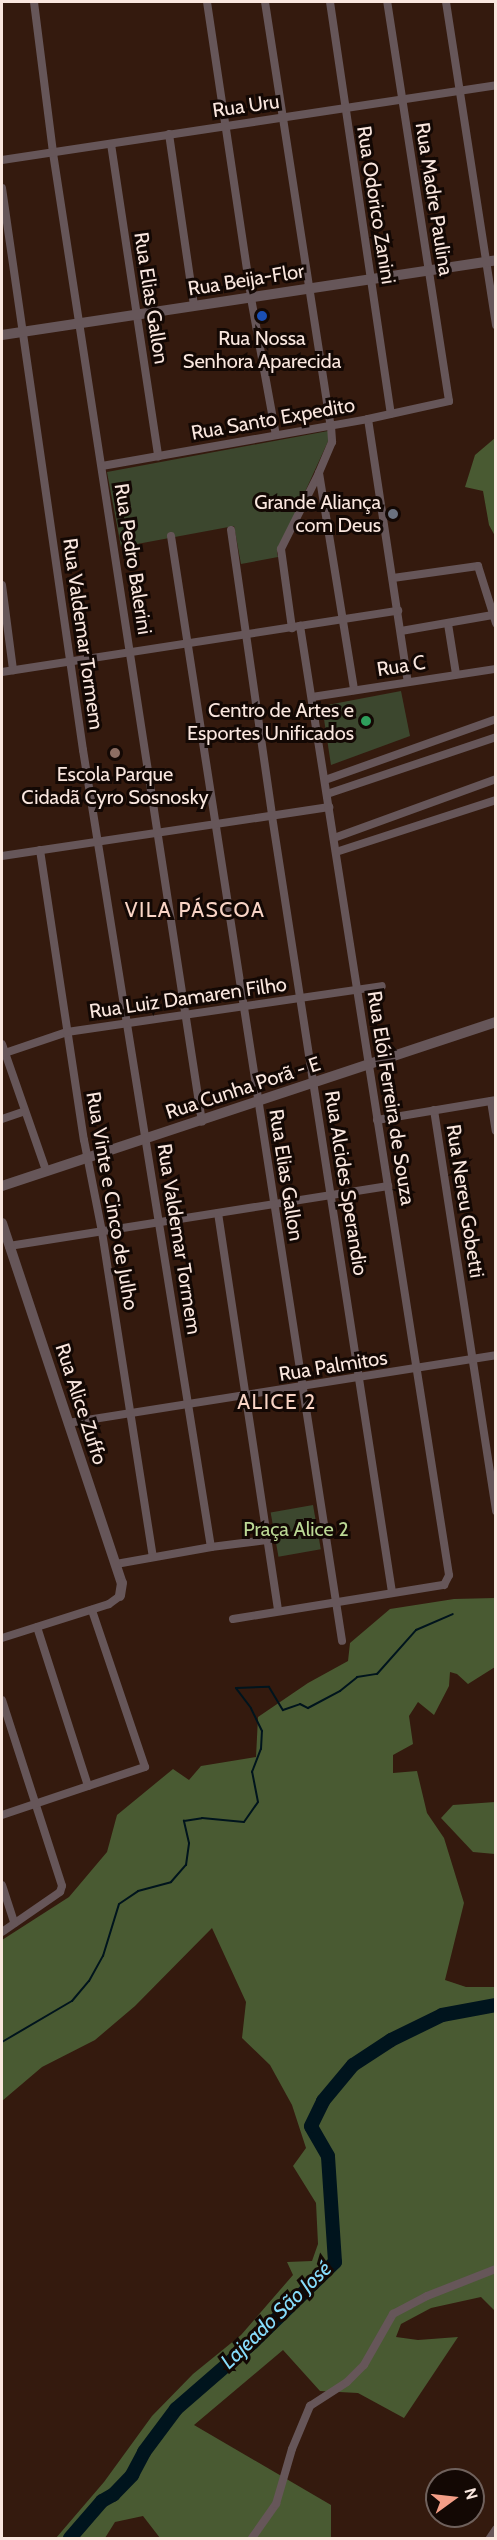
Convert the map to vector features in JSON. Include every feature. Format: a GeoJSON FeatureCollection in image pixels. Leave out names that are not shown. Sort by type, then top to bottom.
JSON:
{"type":"FeatureCollection","features":[{"type":"Feature","properties":{"kind":"street","name":"Rua Pedro Balerini"},"geometry":{"type":"LineString","coordinates":[[34,2],[53,153],[202,1122]]}},
{"type":"Feature","properties":{"kind":"street"},"geometry":{"type":"LineString","coordinates":[[207,2],[251,298],[276,435]]}},
{"type":"Feature","properties":{"kind":"street"},"geometry":{"type":"LineString","coordinates":[[265,2],[332,426]]}},
{"type":"Feature","properties":{"kind":"street","name":"Rua Odorico Zanini"},"geometry":{"type":"LineString","coordinates":[[330,2],[390,414]]}},
{"type":"Feature","properties":{"kind":"street","name":"Rua Madre Paulina"},"geometry":{"type":"LineString","coordinates":[[387,2],[449,401]]}},
{"type":"Feature","properties":{"kind":"street"},"geometry":{"type":"LineString","coordinates":[[446,2],[459,90],[491,261],[495,325]]}},
{"type":"Feature","properties":{"kind":"street","name":"Rua Uru"},"geometry":{"type":"LineString","coordinates":[[2,160],[495,85]]}},
{"type":"Feature","properties":{"kind":"street"},"geometry":{"type":"LineString","coordinates":[[169,134],[194,306]]}},
{"type":"Feature","properties":{"kind":"street","name":"Rua Elias Gallon"},"geometry":{"type":"LineString","coordinates":[[111,144],[158,456]]}},
{"type":"Feature","properties":{"kind":"street","name":"Rua Valdemar Tormem"},"geometry":{"type":"LineString","coordinates":[[2,188],[99,842],[211,1547]]}},
{"type":"Feature","properties":{"kind":"street","name":"Rua Beija-Flor"},"geometry":{"type":"LineString","coordinates":[[2,335],[491,261]]}},
{"type":"Feature","properties":{"kind":"street","name":"Rua Santo Expedito"},"geometry":{"type":"LineString","coordinates":[[102,466],[332,426],[449,401]]}},
{"type":"Feature","properties":{"kind":"street"},"geometry":{"type":"LineString","coordinates":[[368,419],[408,682]]}},
{"type":"Feature","properties":{"kind":"street","name":"Rua Elói Ferreira de Souza"},"geometry":{"type":"LineString","coordinates":[[332,426],[332,442],[281,549],[312,697],[449,1575],[444,1585],[392,1592]]}},
{"type":"Feature","properties":{"kind":"street"},"geometry":{"type":"LineString","coordinates":[[319,473],[345,620],[354,690]]}},
{"type":"Feature","properties":{"kind":"street","name":"Rua Alcides Sperandio"},"geometry":{"type":"LineString","coordinates":[[231,530],[272,816],[392,1592]]}},
{"type":"Feature","properties":{"kind":"street","name":"Rua Elias Gallon"},"geometry":{"type":"LineString","coordinates":[[171,536],[342,1641]]}},
{"type":"Feature","properties":{"kind":"street"},"geometry":{"type":"LineString","coordinates":[[393,578],[478,566],[494,619],[401,631]]}},
{"type":"Feature","properties":{"kind":"street"},"geometry":{"type":"LineString","coordinates":[[2,585],[13,670]]}},
{"type":"Feature","properties":{"kind":"street"},"geometry":{"type":"LineString","coordinates":[[2,672],[398,611]]}},
{"type":"Feature","properties":{"kind":"street"},"geometry":{"type":"LineString","coordinates":[[448,624],[456,674]]}},
{"type":"Feature","properties":{"kind":"street","name":"Rua C"},"geometry":{"type":"LineString","coordinates":[[312,697],[495,669]]}},
{"type":"Feature","properties":{"kind":"street"},"geometry":{"type":"LineString","coordinates":[[325,780],[495,719]]}},
{"type":"Feature","properties":{"kind":"street"},"geometry":{"type":"LineString","coordinates":[[327,794],[495,737]]}},
{"type":"Feature","properties":{"kind":"street"},"geometry":{"type":"LineString","coordinates":[[334,838],[495,779]]}},
{"type":"Feature","properties":{"kind":"street"},"geometry":{"type":"LineString","coordinates":[[336,852],[495,800]]}},
{"type":"Feature","properties":{"kind":"street"},"geometry":{"type":"LineString","coordinates":[[2,856],[329,807]]}},
{"type":"Feature","properties":{"kind":"street","name":"Rua Vinte e Cinco de Julho"},"geometry":{"type":"LineString","coordinates":[[40,850],[67,1032],[102,1232],[153,1557]]}},
{"type":"Feature","properties":{"kind":"street","name":"Rua Luiz Damaren Filho"},"geometry":{"type":"LineString","coordinates":[[3,1050],[67,1032],[382,986]]}},
{"type":"Feature","properties":{"kind":"street","name":"Rua Cunha Porã - E"},"geometry":{"type":"LineString","coordinates":[[2,1186],[88,1156],[202,1122],[495,1022]]}},
{"type":"Feature","properties":{"kind":"street"},"geometry":{"type":"LineString","coordinates":[[3,1050],[46,1170]]}},
{"type":"Feature","properties":{"kind":"street"},"geometry":{"type":"LineString","coordinates":[[377,1120],[493,1100],[495,1131]]}},
{"type":"Feature","properties":{"kind":"street","name":"Rua Nereu Gobetti"},"geometry":{"type":"LineString","coordinates":[[434,1110],[495,1511]]}},
{"type":"Feature","properties":{"kind":"street"},"geometry":{"type":"LineString","coordinates":[[2,1119],[25,1111]]}},
{"type":"Feature","properties":{"kind":"street"},"geometry":{"type":"LineString","coordinates":[[9,1245],[388,1186]]}},
{"type":"Feature","properties":{"kind":"street"},"geometry":{"type":"LineString","coordinates":[[218,1213],[278,1611]]}},
{"type":"Feature","properties":{"kind":"street","name":"Rua Alice Zuffo"},"geometry":{"type":"LineString","coordinates":[[2,1223],[116,1564],[122,1583],[120,1596]]}},
{"type":"Feature","properties":{"kind":"street","name":"Rua Palmitos"},"geometry":{"type":"LineString","coordinates":[[69,1423],[416,1370],[495,1355]]}},
{"type":"Feature","properties":{"kind":"street"},"geometry":{"type":"LineString","coordinates":[[116,1564],[211,1547],[267,1540]]}},
{"type":"Feature","properties":{"kind":"street"},"geometry":{"type":"LineString","coordinates":[[233,1619],[392,1592]]}},
{"type":"Feature","properties":{"kind":"street"},"geometry":{"type":"LineString","coordinates":[[2,1638],[109,1604],[120,1596]]}},
{"type":"Feature","properties":{"kind":"street"},"geometry":{"type":"LineString","coordinates":[[2,1815],[145,1767],[92,1610]]}},
{"type":"Feature","properties":{"kind":"street"},"geometry":{"type":"LineString","coordinates":[[37,1627],[88,1786]]}},
{"type":"Feature","properties":{"kind":"street"},"geometry":{"type":"LineString","coordinates":[[2,1700],[62,1890],[2,1932]]}},
{"type":"Feature","properties":{"kind":"street"},"geometry":{"type":"LineString","coordinates":[[2,1885],[14,1923]]}},
{"type":"Feature","properties":{"kind":"street"},"geometry":{"type":"LineString","coordinates":[[252,2538],[276,2504],[292,2449],[310,2406],[347,2382],[364,2366],[393,2314],[428,2296],[495,2269]]}},
{"type":"Feature","properties":{"kind":"street"},"geometry":{"type":"LineString","coordinates":[[490,2538],[495,2529]]}},
{"type":"Feature","properties":{"kind":"green space"},"geometry":{"type":"Polygon","coordinates":[[[328,431],[330,437],[277,553],[278,557],[241,564],[234,526],[121,547],[107,472],[328,431]]]}},
{"type":"Feature","properties":{"kind":"green space"},"geometry":{"type":"Polygon","coordinates":[[[495,438],[495,536],[489,525],[483,491],[465,487],[475,455],[495,438]]]}},
{"type":"Feature","properties":{"kind":"green space","name":"Centro de Artes e Esportes Unificados"},"geometry":{"type":"Polygon","coordinates":[[[401,691],[410,736],[331,765],[322,706],[401,691]]]}},
{"type":"Feature","properties":{"kind":"green space","name":"Praça Alice 2"},"geometry":{"type":"Polygon","coordinates":[[[313,1505],[321,1549],[278,1557],[271,1512],[313,1505]]]}},
{"type":"Feature","properties":{"kind":"green space"},"geometry":{"type":"Polygon","coordinates":[[[495,1598],[495,1667],[468,1684],[457,1674],[450,1672],[449,1686],[434,1715],[418,1702],[409,1716],[413,1744],[393,1755],[393,1773],[417,1771],[427,1813],[444,1838],[464,1903],[445,1980],[466,1987],[495,1987],[495,2311],[481,2297],[431,2308],[401,2324],[396,2337],[418,2340],[458,2337],[404,2418],[358,2393],[320,2391],[283,2350],[194,2425],[331,2505],[331,2538],[160,2538],[143,2516],[115,2522],[105,2538],[56,2538],[104,2482],[152,2416],[193,2374],[241,2335],[293,2275],[287,2262],[312,2261],[318,2244],[316,2203],[293,2166],[306,2148],[292,2105],[270,2065],[242,2038],[246,2002],[212,1928],[135,2006],[95,2040],[42,2067],[2,2101],[2,1940],[69,1897],[107,1852],[117,1815],[173,1769],[189,1780],[201,1766],[256,1757],[258,1717],[308,1683],[348,1661],[350,1643],[390,1609],[454,1599],[495,1598]]]}},
{"type":"Feature","properties":{"kind":"green space"},"geometry":{"type":"Polygon","coordinates":[[[495,1802],[495,1854],[473,1852],[441,1818],[453,1805],[495,1802]]]}},
{"type":"Feature","properties":{"kind":"waterway"},"geometry":{"type":"LineString","coordinates":[[2,2042],[72,2001],[89,1981],[103,1956],[119,1904],[138,1891],[171,1882],[186,1865],[189,1843],[184,1821],[202,1818],[244,1822],[258,1802],[252,1772],[261,1749],[262,1731],[251,1708],[236,1688],[269,1687],[283,1710],[300,1704],[308,1708],[340,1691],[357,1677],[377,1674],[416,1630],[453,1614]]}},
{"type":"Feature","properties":{"kind":"waterway","name":"Lajeado São José"},"geometry":{"type":"LineString","coordinates":[[70,2538],[102,2501],[113,2495],[132,2475],[144,2452],[176,2409],[252,2343],[335,2262],[328,2156],[311,2126],[323,2101],[353,2065],[391,2040],[442,2015],[496,2005]]}},
{"type":"Feature","properties":{"kind":"place","name":"Rua Nossa Senhora Aparecida"},"geometry":{"type":"Point","coordinates":[262,316]}},
{"type":"Feature","properties":{"kind":"place","name":"Grande Aliança com Deus"},"geometry":{"type":"Point","coordinates":[393,514]}},
{"type":"Feature","properties":{"kind":"place","name":"Centro de Artes e Esportes Unificados"},"geometry":{"type":"Point","coordinates":[366,721]}},
{"type":"Feature","properties":{"kind":"place","name":"Escola Parque Cidadã Cyro Sosnosky"},"geometry":{"type":"Point","coordinates":[115,753]}},
{"type":"Feature","properties":{"kind":"district","name":"VILA PÁSCOA"},"geometry":{"type":"Point","coordinates":[195,910]}},
{"type":"Feature","properties":{"kind":"district","name":"ALICE 2"},"geometry":{"type":"Point","coordinates":[277,1402]}}]}
